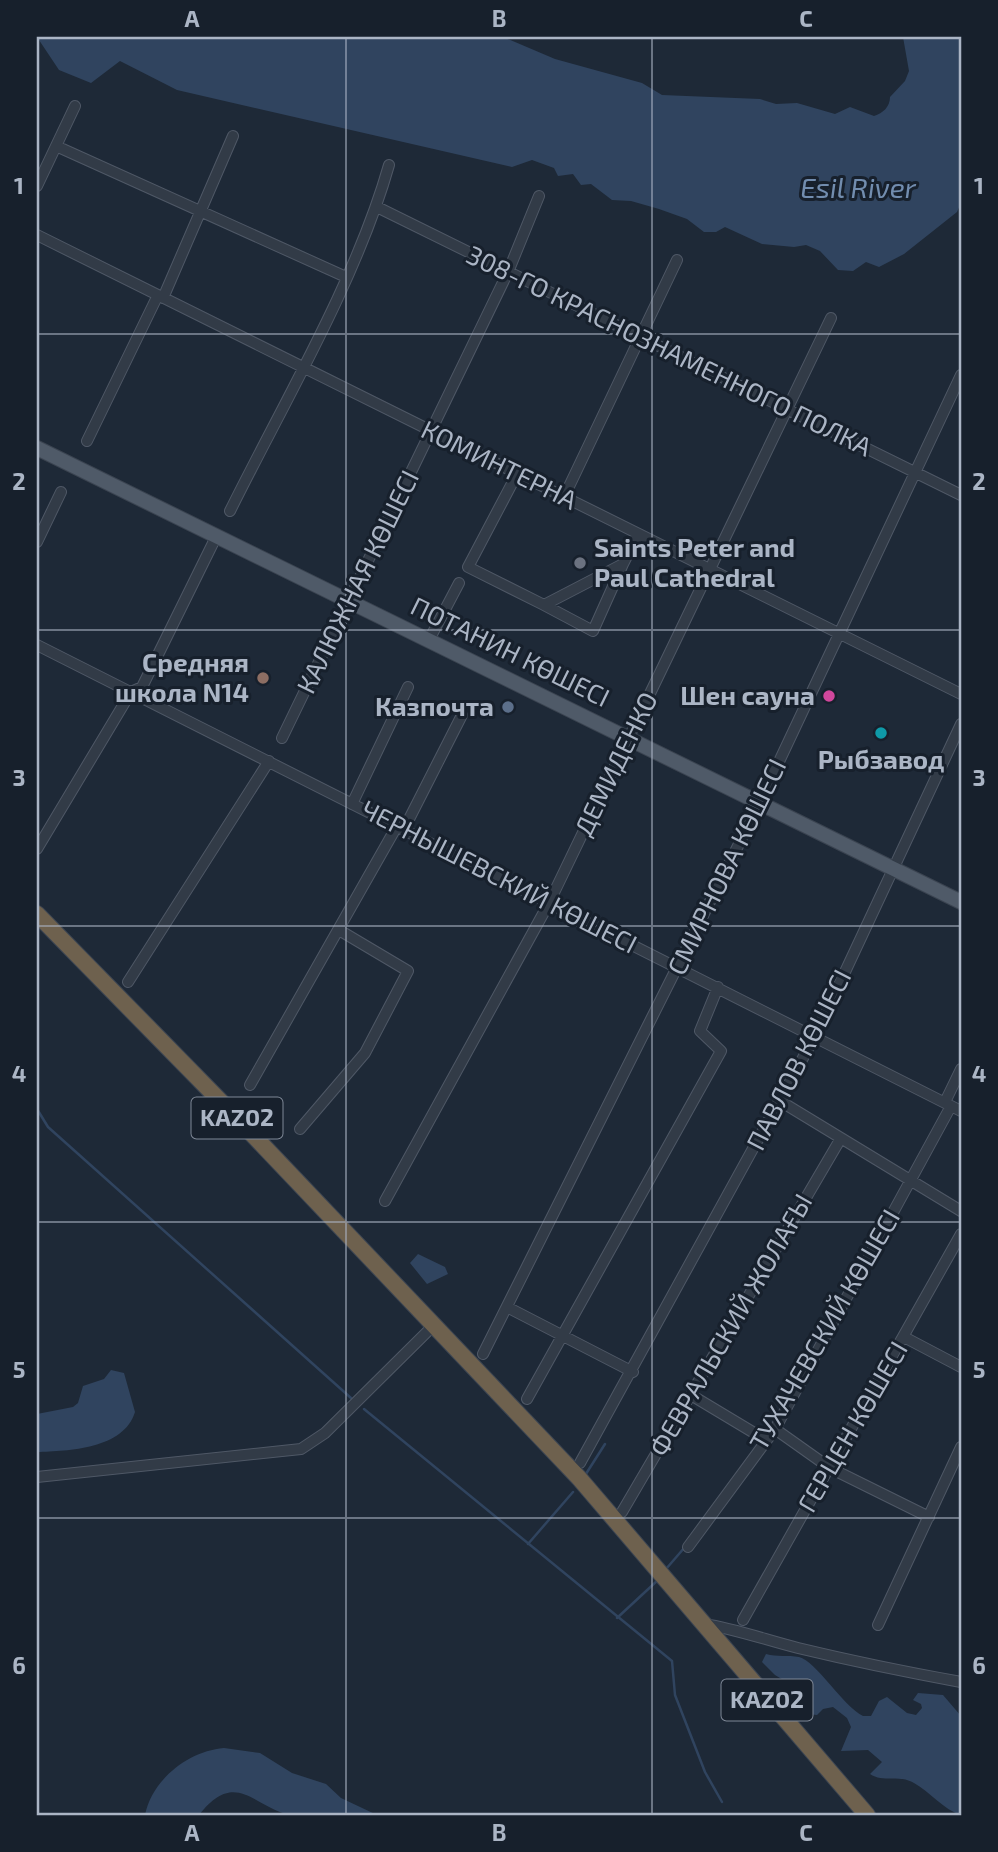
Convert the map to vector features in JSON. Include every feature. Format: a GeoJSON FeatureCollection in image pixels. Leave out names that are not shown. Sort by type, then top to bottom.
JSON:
{"type":"FeatureCollection","features":[{"type":"Feature","properties":{"kind":"highway","name":"KAZ02"},"geometry":{"type":"LineString","coordinates":[[37,914],[581,1475],[701,1624],[867,1815]]}},
{"type":"Feature","properties":{"kind":"main road","name":"ПОТАНИН КӨШЕСІ"},"geometry":{"type":"LineString","coordinates":[[37,448],[961,902]]}},
{"type":"Feature","properties":{"kind":"street"},"geometry":{"type":"LineString","coordinates":[[37,186],[75,106]]}},
{"type":"Feature","properties":{"kind":"street"},"geometry":{"type":"LineString","coordinates":[[87,441],[201,211],[233,136]]}},
{"type":"Feature","properties":{"kind":"street"},"geometry":{"type":"LineString","coordinates":[[56,146],[346,276]]}},
{"type":"Feature","properties":{"kind":"street"},"geometry":{"type":"LineString","coordinates":[[230,510],[346,276],[377,208],[388,165]]}},
{"type":"Feature","properties":{"kind":"street","name":"КАЛЮЖНАЯ КӨШЕСІ"},"geometry":{"type":"LineString","coordinates":[[282,738],[508,272],[539,196]]}},
{"type":"Feature","properties":{"kind":"street","name":"308-ГО КРАСНОЗНАМЕННОГО ПОЛКА"},"geometry":{"type":"LineString","coordinates":[[377,208],[961,495]]}},
{"type":"Feature","properties":{"kind":"street","name":"КОМИНТЕРНА"},"geometry":{"type":"LineString","coordinates":[[37,235],[961,694]]}},
{"type":"Feature","properties":{"kind":"street"},"geometry":{"type":"LineString","coordinates":[[564,497],[677,260]]}},
{"type":"Feature","properties":{"kind":"street","name":"ДЕМИДЕНКО"},"geometry":{"type":"LineString","coordinates":[[385,1201],[549,903],[831,318]]}},
{"type":"Feature","properties":{"kind":"street","name":"СМИРНОВА КӨШЕСІ"},"geometry":{"type":"LineString","coordinates":[[483,1354],[760,802],[961,375]]}},
{"type":"Feature","properties":{"kind":"street"},"geometry":{"type":"LineString","coordinates":[[517,474],[468,567],[593,631],[638,534]]}},
{"type":"Feature","properties":{"kind":"street"},"geometry":{"type":"LineString","coordinates":[[37,542],[61,492]]}},
{"type":"Feature","properties":{"kind":"street"},"geometry":{"type":"LineString","coordinates":[[37,849],[131,692],[142,687],[216,535]]}},
{"type":"Feature","properties":{"kind":"street"},"geometry":{"type":"LineString","coordinates":[[544,605],[623,564]]}},
{"type":"Feature","properties":{"kind":"street"},"geometry":{"type":"LineString","coordinates":[[429,639],[459,583]]}},
{"type":"Feature","properties":{"kind":"street","name":"ЧЕРНЫШЕВСКИЙ КӨШЕСІ"},"geometry":{"type":"LineString","coordinates":[[37,645],[952,1106]]}},
{"type":"Feature","properties":{"kind":"street"},"geometry":{"type":"LineString","coordinates":[[352,804],[408,687]]}},
{"type":"Feature","properties":{"kind":"street"},"geometry":{"type":"LineString","coordinates":[[250,1085],[400,828],[462,715]]}},
{"type":"Feature","properties":{"kind":"street","name":"ПАВЛОВ КӨШЕСІ"},"geometry":{"type":"LineString","coordinates":[[581,1475],[633,1372],[816,1036],[961,724]]}},
{"type":"Feature","properties":{"kind":"street"},"geometry":{"type":"LineString","coordinates":[[128,982],[269,761]]}},
{"type":"Feature","properties":{"kind":"street"},"geometry":{"type":"LineString","coordinates":[[300,1129],[372,1043],[383,1015],[408,971],[339,930]]}},
{"type":"Feature","properties":{"kind":"street"},"geometry":{"type":"LineString","coordinates":[[527,1399],[721,1051],[701,1034],[700,1027],[718,988]]}},
{"type":"Feature","properties":{"kind":"street","name":"ТУХАЧЕВСКИЙ КӨШЕСІ"},"geometry":{"type":"LineString","coordinates":[[688,1547],[775,1429],[952,1106],[961,1069]]}},
{"type":"Feature","properties":{"kind":"street"},"geometry":{"type":"LineString","coordinates":[[780,1101],[961,1212]]}},
{"type":"Feature","properties":{"kind":"street","name":"ФЕВРАЛЬСКИЙ ЖОЛАҒЫ"},"geometry":{"type":"LineString","coordinates":[[622,1512],[841,1138]]}},
{"type":"Feature","properties":{"kind":"street","name":"ГЕРЦЕН КӨШЕСІ"},"geometry":{"type":"LineString","coordinates":[[743,1619],[961,1234]]}},
{"type":"Feature","properties":{"kind":"street"},"geometry":{"type":"LineString","coordinates":[[507,1307],[633,1372]]}},
{"type":"Feature","properties":{"kind":"street"},"geometry":{"type":"LineString","coordinates":[[37,1477],[301,1449],[325,1433],[434,1325]]}},
{"type":"Feature","properties":{"kind":"street"},"geometry":{"type":"LineString","coordinates":[[904,1337],[961,1367]]}},
{"type":"Feature","properties":{"kind":"street"},"geometry":{"type":"LineString","coordinates":[[691,1395],[766,1440]]}},
{"type":"Feature","properties":{"kind":"street"},"geometry":{"type":"LineString","coordinates":[[775,1429],[830,1468],[929,1517]]}},
{"type":"Feature","properties":{"kind":"street"},"geometry":{"type":"LineString","coordinates":[[878,1625],[961,1447]]}},
{"type":"Feature","properties":{"kind":"street"},"geometry":{"type":"LineString","coordinates":[[701,1624],[734,1629],[772,1642],[868,1665],[961,1682]]}},
{"type":"Feature","properties":{"kind":"water","name":"Esil River"},"geometry":{"type":"Polygon","coordinates":[[[37,37],[503,37],[555,59],[642,83],[662,95],[760,99],[776,104],[797,103],[835,114],[850,107],[874,116],[889,104],[890,97],[905,81],[909,71],[903,37],[961,37],[961,203],[957,212],[904,254],[879,267],[866,262],[853,271],[838,270],[820,251],[806,245],[794,247],[762,244],[725,227],[716,232],[704,232],[687,219],[659,209],[631,201],[612,200],[591,184],[581,185],[573,174],[558,176],[554,168],[532,160],[512,167],[177,90],[120,61],[91,83],[59,70],[37,37]]]}},
{"type":"Feature","properties":{"kind":"water"},"geometry":{"type":"Polygon","coordinates":[[[418,1254],[445,1267],[448,1274],[427,1284],[410,1263],[418,1254]]]}},
{"type":"Feature","properties":{"kind":"water"},"geometry":{"type":"Polygon","coordinates":[[[111,1370],[124,1373],[135,1412],[129,1424],[119,1434],[94,1446],[37,1452],[37,1414],[73,1407],[78,1403],[83,1386],[104,1379],[111,1370]]]}},
{"type":"Feature","properties":{"kind":"water"},"geometry":{"type":"Polygon","coordinates":[[[766,1654],[806,1660],[863,1716],[871,1716],[879,1701],[887,1697],[907,1713],[916,1715],[922,1708],[921,1704],[913,1700],[918,1693],[943,1695],[961,1716],[961,1815],[908,1780],[880,1778],[870,1774],[882,1762],[868,1750],[841,1751],[851,1727],[847,1718],[833,1707],[823,1709],[817,1715],[808,1714],[790,1684],[775,1675],[762,1662],[766,1654]]]}},
{"type":"Feature","properties":{"kind":"water"},"geometry":{"type":"Polygon","coordinates":[[[224,1748],[260,1753],[292,1773],[326,1784],[341,1798],[377,1815],[290,1815],[234,1792],[212,1801],[199,1815],[145,1815],[155,1790],[174,1770],[197,1755],[224,1748]]]}},
{"type":"Feature","properties":{"kind":"waterway"},"geometry":{"type":"LineString","coordinates":[[37,1109],[48,1127],[351,1398]]}},
{"type":"Feature","properties":{"kind":"waterway"},"geometry":{"type":"LineString","coordinates":[[364,1409],[672,1661],[675,1695],[705,1772],[722,1802]]}},
{"type":"Feature","properties":{"kind":"waterway"},"geometry":{"type":"LineString","coordinates":[[584,1477],[605,1444]]}},
{"type":"Feature","properties":{"kind":"waterway"},"geometry":{"type":"LineString","coordinates":[[528,1544],[573,1492]]}},
{"type":"Feature","properties":{"kind":"waterway"},"geometry":{"type":"LineString","coordinates":[[666,1569],[685,1547]]}},
{"type":"Feature","properties":{"kind":"waterway"},"geometry":{"type":"LineString","coordinates":[[617,1618],[658,1580]]}},
{"type":"Feature","properties":{"kind":"place","name":"Saints Peter and Paul Cathedral"},"geometry":{"type":"Point","coordinates":[580,563]}},
{"type":"Feature","properties":{"kind":"place","name":"Средняя школа N14"},"geometry":{"type":"Point","coordinates":[263,678]}},
{"type":"Feature","properties":{"kind":"place","name":"Шен сауна"},"geometry":{"type":"Point","coordinates":[829,696]}},
{"type":"Feature","properties":{"kind":"place","name":"Казпочта"},"geometry":{"type":"Point","coordinates":[508,707]}},
{"type":"Feature","properties":{"kind":"place","name":"Рыбзавод"},"geometry":{"type":"Point","coordinates":[881,733]}}]}
